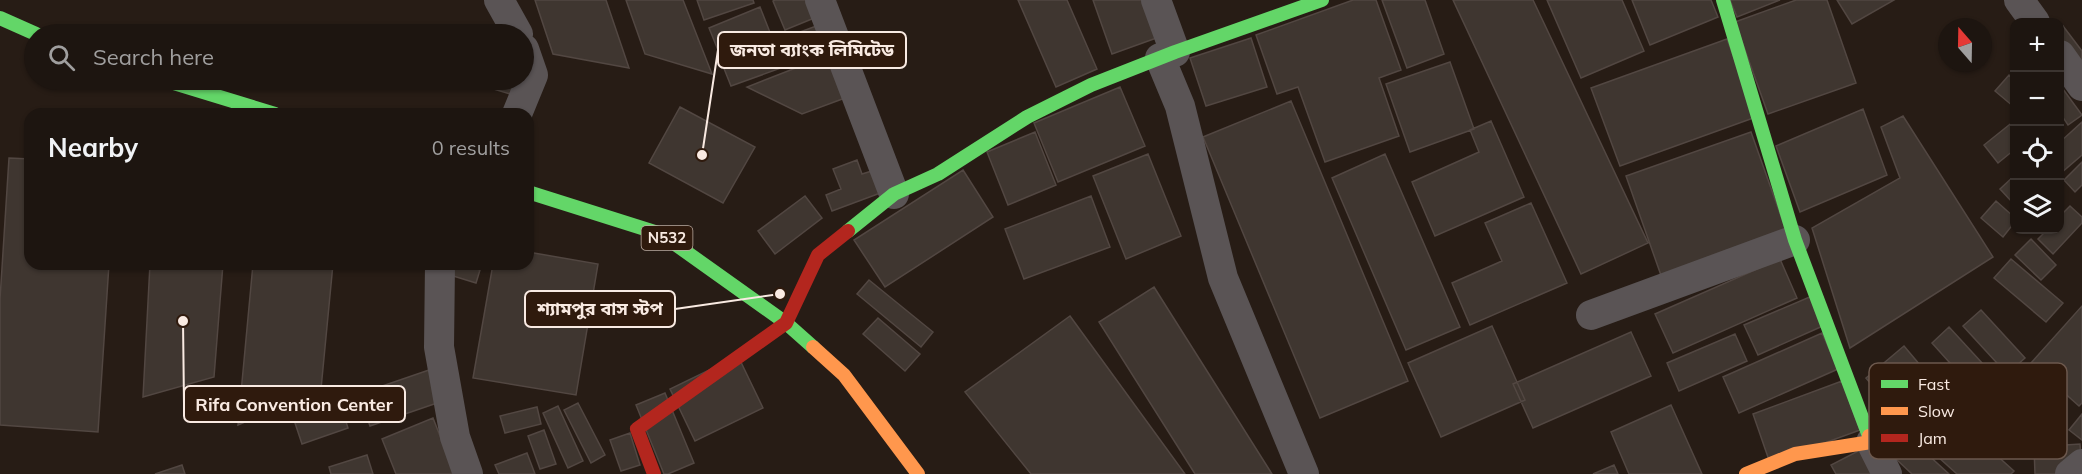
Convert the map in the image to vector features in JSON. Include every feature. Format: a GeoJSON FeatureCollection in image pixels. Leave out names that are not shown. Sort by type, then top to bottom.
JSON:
{"type":"FeatureCollection","features":[{"type":"Feature","properties":{"kind":"main road"},"geometry":{"type":"LineString","coordinates":[[654,474],[637,429],[786,324],[818,255],[894,194],[938,174],[1038,112],[1091,85],[1322,0]]}},
{"type":"Feature","properties":{"kind":"main road"},"geometry":{"type":"LineString","coordinates":[[1723,0],[1795,240],[1869,437]]}},
{"type":"Feature","properties":{"kind":"main road"},"geometry":{"type":"LineString","coordinates":[[0,18],[24,29]]}},
{"type":"Feature","properties":{"kind":"main road"},"geometry":{"type":"LineString","coordinates":[[197,90],[255,108]]}},
{"type":"Feature","properties":{"kind":"main road","name":"N532"},"geometry":{"type":"LineString","coordinates":[[534,194],[661,234],[786,324],[844,375],[918,474]]}},
{"type":"Feature","properties":{"kind":"main road"},"geometry":{"type":"LineString","coordinates":[[1746,474],[1795,454],[1869,442]]}},
{"type":"Feature","properties":{"kind":"street"},"geometry":{"type":"LineString","coordinates":[[499,0],[512,24]]}},
{"type":"Feature","properties":{"kind":"street"},"geometry":{"type":"LineString","coordinates":[[820,0],[894,194]]}},
{"type":"Feature","properties":{"kind":"street"},"geometry":{"type":"LineString","coordinates":[[1156,0],[1223,278],[1304,474]]}},
{"type":"Feature","properties":{"kind":"street"},"geometry":{"type":"LineString","coordinates":[[2019,0],[2033,18]]}},
{"type":"Feature","properties":{"kind":"street"},"geometry":{"type":"LineString","coordinates":[[2064,61],[2082,86]]}},
{"type":"Feature","properties":{"kind":"street"},"geometry":{"type":"LineString","coordinates":[[519,108],[527,90]]}},
{"type":"Feature","properties":{"kind":"street"},"geometry":{"type":"LineString","coordinates":[[1591,315],[1795,240]]}},
{"type":"Feature","properties":{"kind":"street"},"geometry":{"type":"LineString","coordinates":[[440,270],[439,347],[455,436],[468,474]]}},
{"type":"Feature","properties":{"kind":"street"},"geometry":{"type":"LineString","coordinates":[[1880,459],[1887,474]]}},
{"type":"Feature","properties":{"kind":"street"},"geometry":{"type":"LineString","coordinates":[[2070,474],[2082,464]]}},
{"type":"Feature","properties":{"kind":"building"},"geometry":{"type":"Polygon","coordinates":[[[535,0],[606,0],[629,68],[553,54],[535,0]]]}},
{"type":"Feature","properties":{"kind":"building"},"geometry":{"type":"Polygon","coordinates":[[[626,0],[683,0],[712,74],[645,54],[626,0]]]}},
{"type":"Feature","properties":{"kind":"building"},"geometry":{"type":"Polygon","coordinates":[[[697,0],[753,0],[754,3],[704,20],[697,0]]]}},
{"type":"Feature","properties":{"kind":"building"},"geometry":{"type":"Polygon","coordinates":[[[819,0],[824,14],[785,30],[773,1],[819,0]]]}},
{"type":"Feature","properties":{"kind":"building"},"geometry":{"type":"Polygon","coordinates":[[[1018,0],[1067,0],[1097,69],[1056,87],[1018,0]]]}},
{"type":"Feature","properties":{"kind":"building"},"geometry":{"type":"Polygon","coordinates":[[[1093,0],[1149,0],[1162,36],[1112,54],[1093,0]]]}},
{"type":"Feature","properties":{"kind":"building"},"geometry":{"type":"Polygon","coordinates":[[[1353,0],[1376,0],[1401,70],[1379,78],[1399,136],[1325,162],[1298,87],[1277,94],[1256,35],[1353,0]]]}},
{"type":"Feature","properties":{"kind":"building"},"geometry":{"type":"Polygon","coordinates":[[[1382,0],[1425,0],[1444,54],[1407,68],[1382,0]]]}},
{"type":"Feature","properties":{"kind":"building"},"geometry":{"type":"Polygon","coordinates":[[[1453,0],[1533,0],[1648,243],[1581,274],[1453,0]]]}},
{"type":"Feature","properties":{"kind":"building"},"geometry":{"type":"Polygon","coordinates":[[[1547,0],[1622,0],[1644,51],[1581,78],[1547,0]]]}},
{"type":"Feature","properties":{"kind":"building"},"geometry":{"type":"Polygon","coordinates":[[[1632,0],[1711,0],[1718,17],[1650,45],[1632,0]]]}},
{"type":"Feature","properties":{"kind":"building"},"geometry":{"type":"Polygon","coordinates":[[[1730,0],[1780,0],[1737,17],[1730,0]]]}},
{"type":"Feature","properties":{"kind":"building"},"geometry":{"type":"Polygon","coordinates":[[[1796,0],[1827,0],[1856,83],[1768,114],[1735,22],[1796,0]]]}},
{"type":"Feature","properties":{"kind":"building"},"geometry":{"type":"Polygon","coordinates":[[[1837,0],[1894,0],[1852,24],[1837,0]]]}},
{"type":"Feature","properties":{"kind":"building"},"geometry":{"type":"Polygon","coordinates":[[[760,7],[771,35],[720,55],[709,28],[760,7]]]}},
{"type":"Feature","properties":{"kind":"building"},"geometry":{"type":"Polygon","coordinates":[[[819,25],[828,51],[731,86],[721,61],[819,25]]]}},
{"type":"Feature","properties":{"kind":"building"},"geometry":{"type":"Polygon","coordinates":[[[2064,27],[2082,51],[2082,80],[2064,55],[2064,27]]]}},
{"type":"Feature","properties":{"kind":"building"},"geometry":{"type":"Polygon","coordinates":[[[1251,38],[1267,87],[1206,106],[1190,58],[1251,38]]]}},
{"type":"Feature","properties":{"kind":"building"},"geometry":{"type":"Polygon","coordinates":[[[1727,39],[1756,117],[1620,166],[1591,88],[1727,39]]]}},
{"type":"Feature","properties":{"kind":"building"},"geometry":{"type":"Polygon","coordinates":[[[829,55],[845,98],[802,114],[747,87],[829,55]]]}},
{"type":"Feature","properties":{"kind":"building"},"geometry":{"type":"Polygon","coordinates":[[[1450,62],[1474,129],[1410,152],[1386,84],[1450,62]]]}},
{"type":"Feature","properties":{"kind":"building"},"geometry":{"type":"Polygon","coordinates":[[[2009,75],[2010,104],[1995,91],[2009,75]]]}},
{"type":"Feature","properties":{"kind":"building"},"geometry":{"type":"Polygon","coordinates":[[[1120,87],[1145,146],[1058,182],[1034,123],[1120,87]]]}},
{"type":"Feature","properties":{"kind":"building"},"geometry":{"type":"Polygon","coordinates":[[[497,90],[511,90],[510,94],[497,90]]]}},
{"type":"Feature","properties":{"kind":"building"},"geometry":{"type":"Polygon","coordinates":[[[2064,90],[2082,115],[2068,125],[2064,119],[2064,90]]]}},
{"type":"Feature","properties":{"kind":"building"},"geometry":{"type":"Polygon","coordinates":[[[1291,101],[1408,381],[1320,418],[1203,137],[1291,101]]]}},
{"type":"Feature","properties":{"kind":"building"},"geometry":{"type":"Polygon","coordinates":[[[680,107],[755,147],[723,203],[649,163],[680,107]]]}},
{"type":"Feature","properties":{"kind":"building"},"geometry":{"type":"Polygon","coordinates":[[[1863,109],[1887,175],[1800,212],[1776,146],[1863,109]]]}},
{"type":"Feature","properties":{"kind":"building"},"geometry":{"type":"Polygon","coordinates":[[[1903,116],[1993,257],[1850,348],[1812,228],[1900,178],[1881,127],[1903,116]]]}},
{"type":"Feature","properties":{"kind":"building"},"geometry":{"type":"Polygon","coordinates":[[[1491,121],[1524,197],[1435,236],[1412,182],[1479,152],[1470,130],[1491,121]]]}},
{"type":"Feature","properties":{"kind":"building"},"geometry":{"type":"Polygon","coordinates":[[[2082,122],[2082,155],[2064,170],[2064,138],[2082,122]]]}},
{"type":"Feature","properties":{"kind":"building"},"geometry":{"type":"Polygon","coordinates":[[[2010,124],[2010,153],[1998,163],[1984,145],[2010,124]]]}},
{"type":"Feature","properties":{"kind":"building"},"geometry":{"type":"Polygon","coordinates":[[[1035,132],[1056,185],[1008,205],[987,152],[1035,132]]]}},
{"type":"Feature","properties":{"kind":"building"},"geometry":{"type":"Polygon","coordinates":[[[1751,132],[1788,236],[1663,281],[1626,176],[1751,132]]]}},
{"type":"Feature","properties":{"kind":"building"},"geometry":{"type":"Polygon","coordinates":[[[1148,154],[1181,236],[1126,259],[1093,176],[1148,154]]]}},
{"type":"Feature","properties":{"kind":"building"},"geometry":{"type":"Polygon","coordinates":[[[1385,154],[1460,327],[1406,350],[1332,178],[1385,154]]]}},
{"type":"Feature","properties":{"kind":"building"},"geometry":{"type":"Polygon","coordinates":[[[9,158],[24,159],[24,270],[109,270],[98,432],[0,425],[0,299],[9,158]]]}},
{"type":"Feature","properties":{"kind":"building"},"geometry":{"type":"Polygon","coordinates":[[[857,160],[862,174],[875,170],[883,192],[832,211],[826,195],[841,189],[833,169],[857,160]]]}},
{"type":"Feature","properties":{"kind":"building"},"geometry":{"type":"Polygon","coordinates":[[[2082,162],[2082,185],[2075,192],[2064,180],[2082,162]]]}},
{"type":"Feature","properties":{"kind":"building"},"geometry":{"type":"Polygon","coordinates":[[[963,170],[993,217],[885,287],[854,240],[963,170]]]}},
{"type":"Feature","properties":{"kind":"building"},"geometry":{"type":"Polygon","coordinates":[[[2010,180],[2010,200],[2000,189],[2010,180]]]}},
{"type":"Feature","properties":{"kind":"building"},"geometry":{"type":"Polygon","coordinates":[[[805,196],[822,218],[775,254],[758,231],[805,196]]]}},
{"type":"Feature","properties":{"kind":"building"},"geometry":{"type":"Polygon","coordinates":[[[1091,196],[1110,247],[1024,279],[1005,229],[1091,196]]]}},
{"type":"Feature","properties":{"kind":"building"},"geometry":{"type":"Polygon","coordinates":[[[1996,201],[2010,213],[2010,228],[2003,237],[1981,218],[1996,201]]]}},
{"type":"Feature","properties":{"kind":"building"},"geometry":{"type":"Polygon","coordinates":[[[1531,203],[1567,283],[1470,325],[1452,283],[1502,261],[1485,223],[1531,203]]]}},
{"type":"Feature","properties":{"kind":"building"},"geometry":{"type":"Polygon","coordinates":[[[2070,206],[2082,217],[2082,223],[2053,254],[2038,239],[2043,234],[2064,234],[2064,212],[2070,206]]]}},
{"type":"Feature","properties":{"kind":"building"},"geometry":{"type":"Polygon","coordinates":[[[2031,239],[2056,265],[2041,280],[2015,255],[2031,239]]]}},
{"type":"Feature","properties":{"kind":"building"},"geometry":{"type":"Polygon","coordinates":[[[534,253],[598,264],[576,395],[473,378],[492,270],[534,270],[534,253]]]}},
{"type":"Feature","properties":{"kind":"building"},"geometry":{"type":"Polygon","coordinates":[[[1780,259],[1797,298],[1673,353],[1655,314],[1780,259]]]}},
{"type":"Feature","properties":{"kind":"building"},"geometry":{"type":"Polygon","coordinates":[[[2011,259],[2063,303],[2046,322],[1994,278],[2011,259]]]}},
{"type":"Feature","properties":{"kind":"building"},"geometry":{"type":"Polygon","coordinates":[[[150,270],[223,270],[214,377],[143,397],[150,270]]]}},
{"type":"Feature","properties":{"kind":"building"},"geometry":{"type":"Polygon","coordinates":[[[252,270],[332,270],[321,389],[238,425],[252,270]]]}},
{"type":"Feature","properties":{"kind":"building"},"geometry":{"type":"Polygon","coordinates":[[[434,270],[480,270],[476,283],[434,270]]]}},
{"type":"Feature","properties":{"kind":"building"},"geometry":{"type":"Polygon","coordinates":[[[869,280],[933,332],[921,347],[857,294],[869,280]]]}},
{"type":"Feature","properties":{"kind":"building"},"geometry":{"type":"Polygon","coordinates":[[[1154,287],[1272,474],[1195,474],[1099,322],[1154,287]]]}},
{"type":"Feature","properties":{"kind":"building"},"geometry":{"type":"Polygon","coordinates":[[[1812,296],[1825,325],[1758,355],[1744,325],[1812,296]]]}},
{"type":"Feature","properties":{"kind":"building"},"geometry":{"type":"Polygon","coordinates":[[[2082,306],[2082,403],[2079,406],[2067,395],[2067,363],[2031,363],[2082,306]]]}},
{"type":"Feature","properties":{"kind":"building"},"geometry":{"type":"Polygon","coordinates":[[[1981,310],[2025,358],[2019,363],[1997,363],[1963,326],[1981,310]]]}},
{"type":"Feature","properties":{"kind":"building"},"geometry":{"type":"Polygon","coordinates":[[[1070,316],[1185,474],[1031,474],[965,392],[1070,316]]]}},
{"type":"Feature","properties":{"kind":"building"},"geometry":{"type":"Polygon","coordinates":[[[878,318],[920,354],[905,371],[863,334],[878,318]]]}},
{"type":"Feature","properties":{"kind":"building"},"geometry":{"type":"Polygon","coordinates":[[[1492,326],[1525,400],[1441,437],[1408,363],[1492,326]]]}},
{"type":"Feature","properties":{"kind":"building"},"geometry":{"type":"Polygon","coordinates":[[[1949,327],[1982,363],[1950,363],[1932,343],[1949,327]]]}},
{"type":"Feature","properties":{"kind":"building"},"geometry":{"type":"Polygon","coordinates":[[[1631,332],[1651,376],[1533,428],[1513,384],[1631,332]]]}},
{"type":"Feature","properties":{"kind":"building"},"geometry":{"type":"Polygon","coordinates":[[[1822,333],[1838,369],[1739,413],[1723,377],[1822,333]]]}},
{"type":"Feature","properties":{"kind":"building"},"geometry":{"type":"Polygon","coordinates":[[[1735,334],[1747,361],[1679,391],[1667,363],[1735,334]]]}},
{"type":"Feature","properties":{"kind":"building"},"geometry":{"type":"Polygon","coordinates":[[[1904,346],[1918,363],[1884,363],[1904,346]]]}},
{"type":"Feature","properties":{"kind":"building"},"geometry":{"type":"Polygon","coordinates":[[[738,356],[763,408],[695,441],[670,389],[738,356]]]}},
{"type":"Feature","properties":{"kind":"building"},"geometry":{"type":"Polygon","coordinates":[[[429,370],[440,402],[370,426],[359,394],[429,370]]]}},
{"type":"Feature","properties":{"kind":"building"},"geometry":{"type":"Polygon","coordinates":[[[1842,381],[1860,430],[1770,463],[1753,414],[1842,381]]]}},
{"type":"Feature","properties":{"kind":"building"},"geometry":{"type":"Polygon","coordinates":[[[665,393],[694,463],[668,474],[664,474],[636,405],[665,393]]]}},
{"type":"Feature","properties":{"kind":"building"},"geometry":{"type":"Polygon","coordinates":[[[339,399],[348,428],[302,444],[292,414],[339,399]]]}},
{"type":"Feature","properties":{"kind":"building"},"geometry":{"type":"Polygon","coordinates":[[[578,403],[605,455],[591,463],[564,410],[578,403]]]}},
{"type":"Feature","properties":{"kind":"building"},"geometry":{"type":"Polygon","coordinates":[[[1671,405],[1702,474],[1629,474],[1611,432],[1671,405]]]}},
{"type":"Feature","properties":{"kind":"building"},"geometry":{"type":"Polygon","coordinates":[[[558,406],[583,461],[568,468],[543,413],[558,406]]]}},
{"type":"Feature","properties":{"kind":"building"},"geometry":{"type":"Polygon","coordinates":[[[537,407],[541,424],[505,433],[500,416],[537,407]]]}},
{"type":"Feature","properties":{"kind":"building"},"geometry":{"type":"Polygon","coordinates":[[[2082,414],[2082,440],[2069,430],[2082,414]]]}},
{"type":"Feature","properties":{"kind":"building"},"geometry":{"type":"Polygon","coordinates":[[[433,418],[455,474],[396,474],[382,439],[433,418]]]}},
{"type":"Feature","properties":{"kind":"building"},"geometry":{"type":"Polygon","coordinates":[[[544,430],[556,464],[540,469],[528,436],[544,430]]]}},
{"type":"Feature","properties":{"kind":"building"},"geometry":{"type":"Polygon","coordinates":[[[630,433],[640,465],[621,471],[610,440],[630,433]]]}},
{"type":"Feature","properties":{"kind":"building"},"geometry":{"type":"Polygon","coordinates":[[[2080,444],[2082,474],[2035,474],[2034,459],[2067,459],[2067,445],[2080,444]]]}},
{"type":"Feature","properties":{"kind":"building"},"geometry":{"type":"Polygon","coordinates":[[[1864,448],[1877,474],[1836,474],[1831,465],[1864,448]]]}},
{"type":"Feature","properties":{"kind":"building"},"geometry":{"type":"Polygon","coordinates":[[[527,453],[535,474],[499,474],[495,465],[527,453]]]}},
{"type":"Feature","properties":{"kind":"building"},"geometry":{"type":"Polygon","coordinates":[[[367,455],[373,474],[331,474],[329,467],[367,455]]]}},
{"type":"Feature","properties":{"kind":"building"},"geometry":{"type":"Polygon","coordinates":[[[1896,459],[1933,459],[1949,474],[1912,474],[1896,459]]]}},
{"type":"Feature","properties":{"kind":"building"},"geometry":{"type":"Polygon","coordinates":[[[1940,459],[2001,459],[2014,471],[2011,474],[1957,474],[1940,459]]]}},
{"type":"Feature","properties":{"kind":"building"},"geometry":{"type":"Polygon","coordinates":[[[182,465],[185,474],[155,474],[182,465]]]}},
{"type":"Feature","properties":{"kind":"building"},"geometry":{"type":"Polygon","coordinates":[[[1614,465],[1618,474],[1593,474],[1614,465]]]}},
{"type":"Feature","properties":{"kind":"traffic: fast"},"geometry":{"type":"LineString","coordinates":[[848,231],[894,194],[938,174],[1027,117],[1091,85],[1175,52],[1322,0]]}},
{"type":"Feature","properties":{"kind":"traffic: fast"},"geometry":{"type":"LineString","coordinates":[[1723,0],[1795,240],[1869,436]]}},
{"type":"Feature","properties":{"kind":"traffic: fast"},"geometry":{"type":"LineString","coordinates":[[0,18],[24,29]]}},
{"type":"Feature","properties":{"kind":"traffic: fast"},"geometry":{"type":"LineString","coordinates":[[197,90],[255,108]]}},
{"type":"Feature","properties":{"kind":"traffic: fast"},"geometry":{"type":"LineString","coordinates":[[534,194],[661,234],[786,323],[813,347]]}},
{"type":"Feature","properties":{"kind":"traffic: slow"},"geometry":{"type":"LineString","coordinates":[[813,347],[844,375],[918,474]]}},
{"type":"Feature","properties":{"kind":"traffic: slow"},"geometry":{"type":"LineString","coordinates":[[1746,474],[1795,454],[1869,442]]}},
{"type":"Feature","properties":{"kind":"traffic: jam"},"geometry":{"type":"LineString","coordinates":[[654,474],[637,429],[786,323],[818,255],[848,231]]}},
{"type":"Feature","properties":{"kind":"place","name":"জনতা ব্যাংক লিমিটেড"},"geometry":{"type":"Point","coordinates":[702,155]}},
{"type":"Feature","properties":{"kind":"place","name":"শ্যামপুর বাস স্টপ"},"geometry":{"type":"Point","coordinates":[780,294]}},
{"type":"Feature","properties":{"kind":"place","name":"Rifa Convention Center"},"geometry":{"type":"Point","coordinates":[183,321]}}]}
